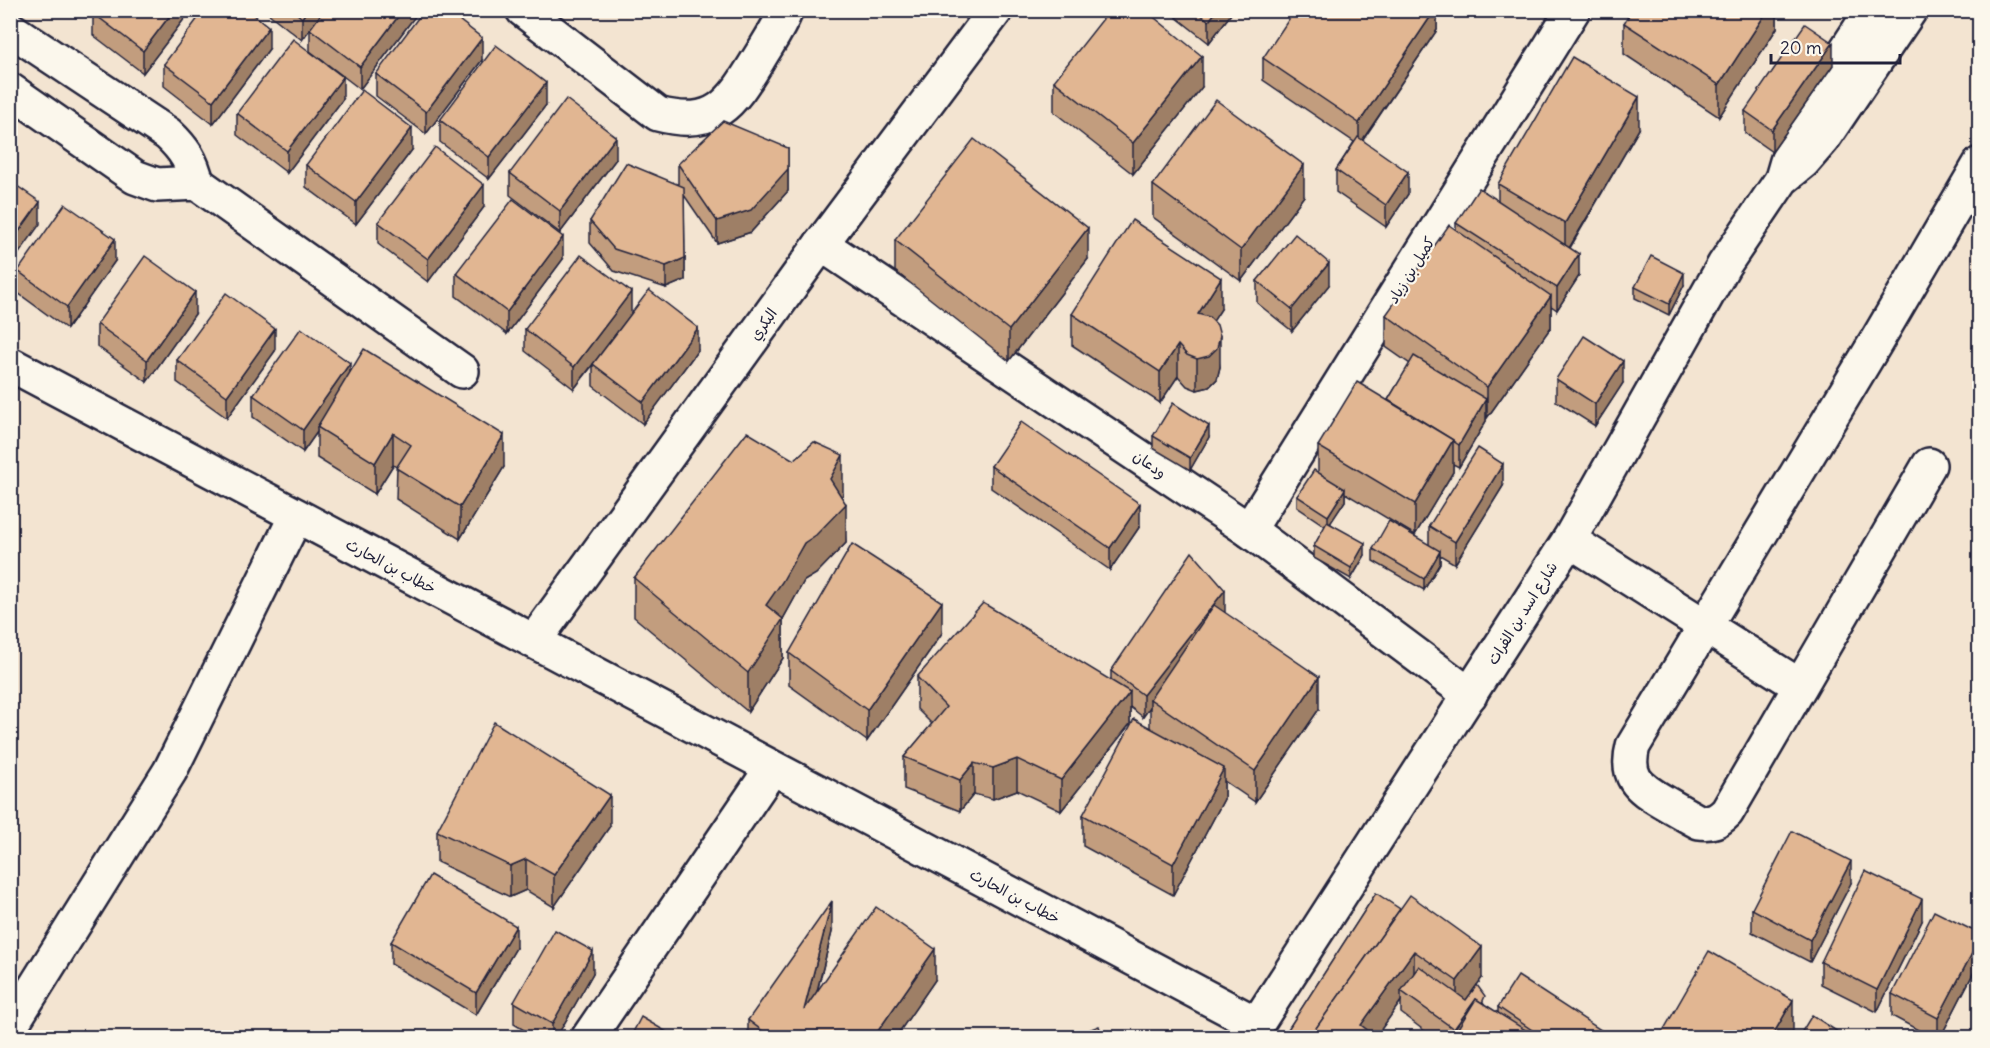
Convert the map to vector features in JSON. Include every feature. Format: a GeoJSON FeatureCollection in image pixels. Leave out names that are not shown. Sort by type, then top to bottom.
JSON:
{"type":"FeatureCollection","features":[{"type":"Feature","properties":{"kind":"street"},"geometry":{"type":"LineString","coordinates":[[523,10],[658,114],[679,120],[701,118],[720,109],[737,94],[786,10]]}},
{"type":"Feature","properties":{"kind":"street","name":"البكري"},"geometry":{"type":"LineString","coordinates":[[534,641],[821,244],[996,10]]}},
{"type":"Feature","properties":{"kind":"street","name":"كميل بن زياد"},"geometry":{"type":"LineString","coordinates":[[1249,530],[1573,10]]}},
{"type":"Feature","properties":{"kind":"street","name":"شارع اسد بن الفرات"},"geometry":{"type":"LineString","coordinates":[[1782,179],[1799,128],[1872,10]]}},
{"type":"Feature","properties":{"kind":"street","name":"شارع اسد بن الفرات"},"geometry":{"type":"LineString","coordinates":[[1253,1031],[1569,540],[1724,266],[1782,179],[1803,162],[1822,140],[1910,10]]}},
{"type":"Feature","properties":{"kind":"street"},"geometry":{"type":"LineString","coordinates":[[10,29],[168,134],[184,148],[193,166],[197,183]]}},
{"type":"Feature","properties":{"kind":"street"},"geometry":{"type":"LineString","coordinates":[[10,90],[135,177],[157,185],[197,183],[462,371]]}},
{"type":"Feature","properties":{"kind":"street"},"geometry":{"type":"LineString","coordinates":[[1929,465],[1727,812],[1719,820],[1709,824],[1699,822],[1643,790],[1635,781],[1630,770],[1633,746],[1980,164]]}},
{"type":"Feature","properties":{"kind":"street","name":"ودعان"},"geometry":{"type":"LineString","coordinates":[[821,244],[1249,530],[1470,695]]}},
{"type":"Feature","properties":{"kind":"street","name":"خطاب بن الحارث"},"geometry":{"type":"LineString","coordinates":[[10,364],[772,768],[1253,1031]]}},
{"type":"Feature","properties":{"kind":"street"},"geometry":{"type":"LineString","coordinates":[[10,1027],[170,771],[296,516]]}},
{"type":"Feature","properties":{"kind":"street"},"geometry":{"type":"LineString","coordinates":[[1569,540],[1800,686]]}},
{"type":"Feature","properties":{"kind":"street"},"geometry":{"type":"LineString","coordinates":[[588,1038],[772,768]]}},
{"type":"Feature","properties":{"kind":"building"},"geometry":{"type":"Polygon","coordinates":[[[95,10],[174,10],[143,51],[93,13],[95,10]]]}},
{"type":"Feature","properties":{"kind":"building"},"geometry":{"type":"Polygon","coordinates":[[[204,10],[248,10],[269,27],[213,101],[164,64],[204,10]]]}},
{"type":"Feature","properties":{"kind":"building"},"geometry":{"type":"Polygon","coordinates":[[[293,10],[307,10],[302,18],[293,10]]]}},
{"type":"Feature","properties":{"kind":"building"},"geometry":{"type":"Polygon","coordinates":[[[324,10],[403,10],[360,67],[310,29],[324,10]]]}},
{"type":"Feature","properties":{"kind":"building"},"geometry":{"type":"Polygon","coordinates":[[[424,10],[446,10],[482,38],[426,112],[376,74],[424,10]]]}},
{"type":"Feature","properties":{"kind":"building"},"geometry":{"type":"Polygon","coordinates":[[[1110,10],[1145,10],[1202,56],[1133,143],[1054,81],[1110,10]]]}},
{"type":"Feature","properties":{"kind":"building"},"geometry":{"type":"Polygon","coordinates":[[[1195,10],[1217,10],[1209,21],[1195,10]]]}},
{"type":"Feature","properties":{"kind":"building"},"geometry":{"type":"Polygon","coordinates":[[[1295,10],[1435,10],[1359,123],[1263,58],[1295,10]]]}},
{"type":"Feature","properties":{"kind":"building"},"geometry":{"type":"Polygon","coordinates":[[[1632,10],[1768,10],[1719,85],[1624,23],[1632,10]]]}},
{"type":"Feature","properties":{"kind":"building"},"geometry":{"type":"Polygon","coordinates":[[[1805,24],[1833,43],[1772,130],[1745,111],[1805,24]]]}},
{"type":"Feature","properties":{"kind":"building"},"geometry":{"type":"Polygon","coordinates":[[[293,39],[343,77],[287,151],[237,113],[293,39]]]}},
{"type":"Feature","properties":{"kind":"building"},"geometry":{"type":"Polygon","coordinates":[[[496,45],[546,83],[489,157],[440,120],[496,45]]]}},
{"type":"Feature","properties":{"kind":"building"},"geometry":{"type":"Polygon","coordinates":[[[1572,57],[1639,97],[1565,223],[1498,184],[1572,57]]]}},
{"type":"Feature","properties":{"kind":"building"},"geometry":{"type":"Polygon","coordinates":[[[362,90],[412,128],[356,202],[306,165],[362,90]]]}},
{"type":"Feature","properties":{"kind":"building"},"geometry":{"type":"Polygon","coordinates":[[[566,99],[616,137],[560,211],[510,173],[566,99]]]}},
{"type":"Feature","properties":{"kind":"building"},"geometry":{"type":"Polygon","coordinates":[[[1216,100],[1304,165],[1241,250],[1153,185],[1216,100]]]}},
{"type":"Feature","properties":{"kind":"building"},"geometry":{"type":"Polygon","coordinates":[[[723,121],[788,148],[788,169],[751,210],[717,221],[678,164],[723,121]]]}},
{"type":"Feature","properties":{"kind":"building"},"geometry":{"type":"Polygon","coordinates":[[[1358,137],[1408,172],[1386,205],[1336,170],[1358,137]]]}},
{"type":"Feature","properties":{"kind":"building"},"geometry":{"type":"Polygon","coordinates":[[[974,139],[1088,228],[1009,330],[895,240],[974,139]]]}},
{"type":"Feature","properties":{"kind":"building"},"geometry":{"type":"Polygon","coordinates":[[[435,147],[484,185],[428,259],[378,222],[435,147]]]}},
{"type":"Feature","properties":{"kind":"building"},"geometry":{"type":"Polygon","coordinates":[[[626,163],[684,187],[685,258],[666,266],[614,249],[590,221],[626,163]]]}},
{"type":"Feature","properties":{"kind":"building"},"geometry":{"type":"Polygon","coordinates":[[[10,181],[40,202],[10,244],[10,181]]]}},
{"type":"Feature","properties":{"kind":"building"},"geometry":{"type":"Polygon","coordinates":[[[1479,188],[1579,254],[1557,288],[1456,223],[1479,188]]]}},
{"type":"Feature","properties":{"kind":"building"},"geometry":{"type":"Polygon","coordinates":[[[513,199],[563,237],[507,312],[456,273],[513,199]]]}},
{"type":"Feature","properties":{"kind":"building"},"geometry":{"type":"Polygon","coordinates":[[[65,204],[115,239],[67,307],[18,271],[65,204]]]}},
{"type":"Feature","properties":{"kind":"building"},"geometry":{"type":"Polygon","coordinates":[[[1132,220],[1221,278],[1198,314],[1209,317],[1217,325],[1220,336],[1217,348],[1209,356],[1197,359],[1187,355],[1178,345],[1160,372],[1072,314],[1132,220]]]}},
{"type":"Feature","properties":{"kind":"building"},"geometry":{"type":"Polygon","coordinates":[[[1449,225],[1551,296],[1487,387],[1386,315],[1449,225]]]}},
{"type":"Feature","properties":{"kind":"building"},"geometry":{"type":"Polygon","coordinates":[[[1295,234],[1329,263],[1292,309],[1257,281],[1295,234]]]}},
{"type":"Feature","properties":{"kind":"building"},"geometry":{"type":"Polygon","coordinates":[[[581,255],[631,292],[574,367],[525,329],[581,255]]]}},
{"type":"Feature","properties":{"kind":"building"},"geometry":{"type":"Polygon","coordinates":[[[145,256],[195,292],[147,360],[97,324],[145,256]]]}},
{"type":"Feature","properties":{"kind":"building"},"geometry":{"type":"Polygon","coordinates":[[[1651,256],[1684,273],[1669,304],[1635,287],[1651,256]]]}},
{"type":"Feature","properties":{"kind":"building"},"geometry":{"type":"Polygon","coordinates":[[[649,290],[698,328],[643,402],[593,364],[649,290]]]}},
{"type":"Feature","properties":{"kind":"building"},"geometry":{"type":"Polygon","coordinates":[[[226,293],[275,329],[227,396],[177,360],[226,293]]]}},
{"type":"Feature","properties":{"kind":"building"},"geometry":{"type":"Polygon","coordinates":[[[301,328],[350,363],[303,430],[253,395],[301,328]]]}},
{"type":"Feature","properties":{"kind":"building"},"geometry":{"type":"Polygon","coordinates":[[[1584,336],[1623,361],[1595,404],[1556,379],[1584,336]]]}},
{"type":"Feature","properties":{"kind":"building"},"geometry":{"type":"Polygon","coordinates":[[[364,349],[504,435],[460,507],[396,468],[411,445],[393,433],[375,463],[317,427],[364,349]]]}},
{"type":"Feature","properties":{"kind":"building"},"geometry":{"type":"Polygon","coordinates":[[[1414,356],[1486,399],[1459,445],[1388,400],[1414,356]]]}},
{"type":"Feature","properties":{"kind":"building"},"geometry":{"type":"Polygon","coordinates":[[[1357,382],[1453,440],[1415,504],[1318,446],[1357,382]]]}},
{"type":"Feature","properties":{"kind":"building"},"geometry":{"type":"Polygon","coordinates":[[[1173,403],[1209,426],[1190,458],[1153,436],[1173,403]]]}},
{"type":"Feature","properties":{"kind":"building"},"geometry":{"type":"Polygon","coordinates":[[[1021,422],[1140,504],[1110,548],[991,466],[1021,422]]]}},
{"type":"Feature","properties":{"kind":"building"},"geometry":{"type":"Polygon","coordinates":[[[747,432],[794,460],[814,442],[843,455],[830,479],[846,504],[816,535],[804,543],[766,605],[783,619],[748,673],[634,578],[747,432]]]}},
{"type":"Feature","properties":{"kind":"building"},"geometry":{"type":"Polygon","coordinates":[[[1478,448],[1503,464],[1455,542],[1429,526],[1478,448]]]}},
{"type":"Feature","properties":{"kind":"building"},"geometry":{"type":"Polygon","coordinates":[[[1314,470],[1345,489],[1328,516],[1297,496],[1314,470]]]}},
{"type":"Feature","properties":{"kind":"building"},"geometry":{"type":"Polygon","coordinates":[[[1389,521],[1440,551],[1424,579],[1373,549],[1389,521]]]}},
{"type":"Feature","properties":{"kind":"building"},"geometry":{"type":"Polygon","coordinates":[[[1327,522],[1365,543],[1351,568],[1314,546],[1327,522]]]}},
{"type":"Feature","properties":{"kind":"building"},"geometry":{"type":"Polygon","coordinates":[[[852,544],[942,602],[867,710],[789,653],[852,544]]]}},
{"type":"Feature","properties":{"kind":"building"},"geometry":{"type":"Polygon","coordinates":[[[1192,552],[1225,590],[1143,695],[1111,671],[1192,552]]]}},
{"type":"Feature","properties":{"kind":"building"},"geometry":{"type":"Polygon","coordinates":[[[983,603],[1130,692],[1061,780],[1017,759],[993,768],[974,763],[960,780],[904,757],[946,707],[917,677],[983,603]]]}},
{"type":"Feature","properties":{"kind":"building"},"geometry":{"type":"Polygon","coordinates":[[[1214,605],[1319,677],[1255,771],[1150,699],[1214,605]]]}},
{"type":"Feature","properties":{"kind":"building"},"geometry":{"type":"Polygon","coordinates":[[[1134,719],[1224,768],[1173,864],[1083,815],[1134,719]]]}},
{"type":"Feature","properties":{"kind":"building"},"geometry":{"type":"Polygon","coordinates":[[[494,722],[610,795],[554,875],[526,859],[510,866],[437,831],[494,722]]]}},
{"type":"Feature","properties":{"kind":"building"},"geometry":{"type":"Polygon","coordinates":[[[1792,831],[1851,861],[1810,940],[1752,909],[1792,831]]]}},
{"type":"Feature","properties":{"kind":"building"},"geometry":{"type":"Polygon","coordinates":[[[1865,871],[1922,899],[1877,990],[1821,962],[1865,871]]]}},
{"type":"Feature","properties":{"kind":"building"},"geometry":{"type":"Polygon","coordinates":[[[430,875],[516,926],[476,993],[391,942],[430,875]]]}},
{"type":"Feature","properties":{"kind":"building"},"geometry":{"type":"Polygon","coordinates":[[[1376,893],[1400,909],[1314,1031],[1314,1038],[1290,1038],[1285,1034],[1376,893]]]}},
{"type":"Feature","properties":{"kind":"building"},"geometry":{"type":"Polygon","coordinates":[[[1410,895],[1482,947],[1457,981],[1414,951],[1361,1025],[1374,1035],[1372,1038],[1323,1038],[1314,1031],[1410,895]]]}},
{"type":"Feature","properties":{"kind":"building"},"geometry":{"type":"Polygon","coordinates":[[[832,901],[804,1010],[876,907],[935,949],[873,1038],[772,1038],[748,1020],[832,901]]]}},
{"type":"Feature","properties":{"kind":"building"},"geometry":{"type":"Polygon","coordinates":[[[1934,911],[1980,934],[1938,1018],[1892,994],[1934,911]]]}},
{"type":"Feature","properties":{"kind":"building"},"geometry":{"type":"Polygon","coordinates":[[[555,930],[593,951],[552,1024],[514,1002],[555,930]]]}},
{"type":"Feature","properties":{"kind":"building"},"geometry":{"type":"Polygon","coordinates":[[[1709,951],[1793,1000],[1771,1038],[1659,1038],[1709,951]]]}},
{"type":"Feature","properties":{"kind":"building"},"geometry":{"type":"Polygon","coordinates":[[[1419,966],[1466,1000],[1477,985],[1485,996],[1482,1003],[1476,999],[1454,1029],[1401,991],[1419,966]]]}},
{"type":"Feature","properties":{"kind":"building"},"geometry":{"type":"Polygon","coordinates":[[[1518,976],[1613,1038],[1544,1038],[1498,1007],[1518,976]]]}},
{"type":"Feature","properties":{"kind":"building"},"geometry":{"type":"Polygon","coordinates":[[[1476,999],[1538,1038],[1452,1038],[1476,999]]]}},
{"type":"Feature","properties":{"kind":"building"},"geometry":{"type":"Polygon","coordinates":[[[1812,1015],[1847,1038],[1798,1038],[1812,1015]]]}},
{"type":"Feature","properties":{"kind":"building"},"geometry":{"type":"Polygon","coordinates":[[[641,1017],[677,1038],[630,1038],[641,1017]]]}},
{"type":"Feature","properties":{"kind":"building"},"geometry":{"type":"Polygon","coordinates":[[[1099,1026],[1103,1038],[1068,1038],[1099,1026]]]}}]}
